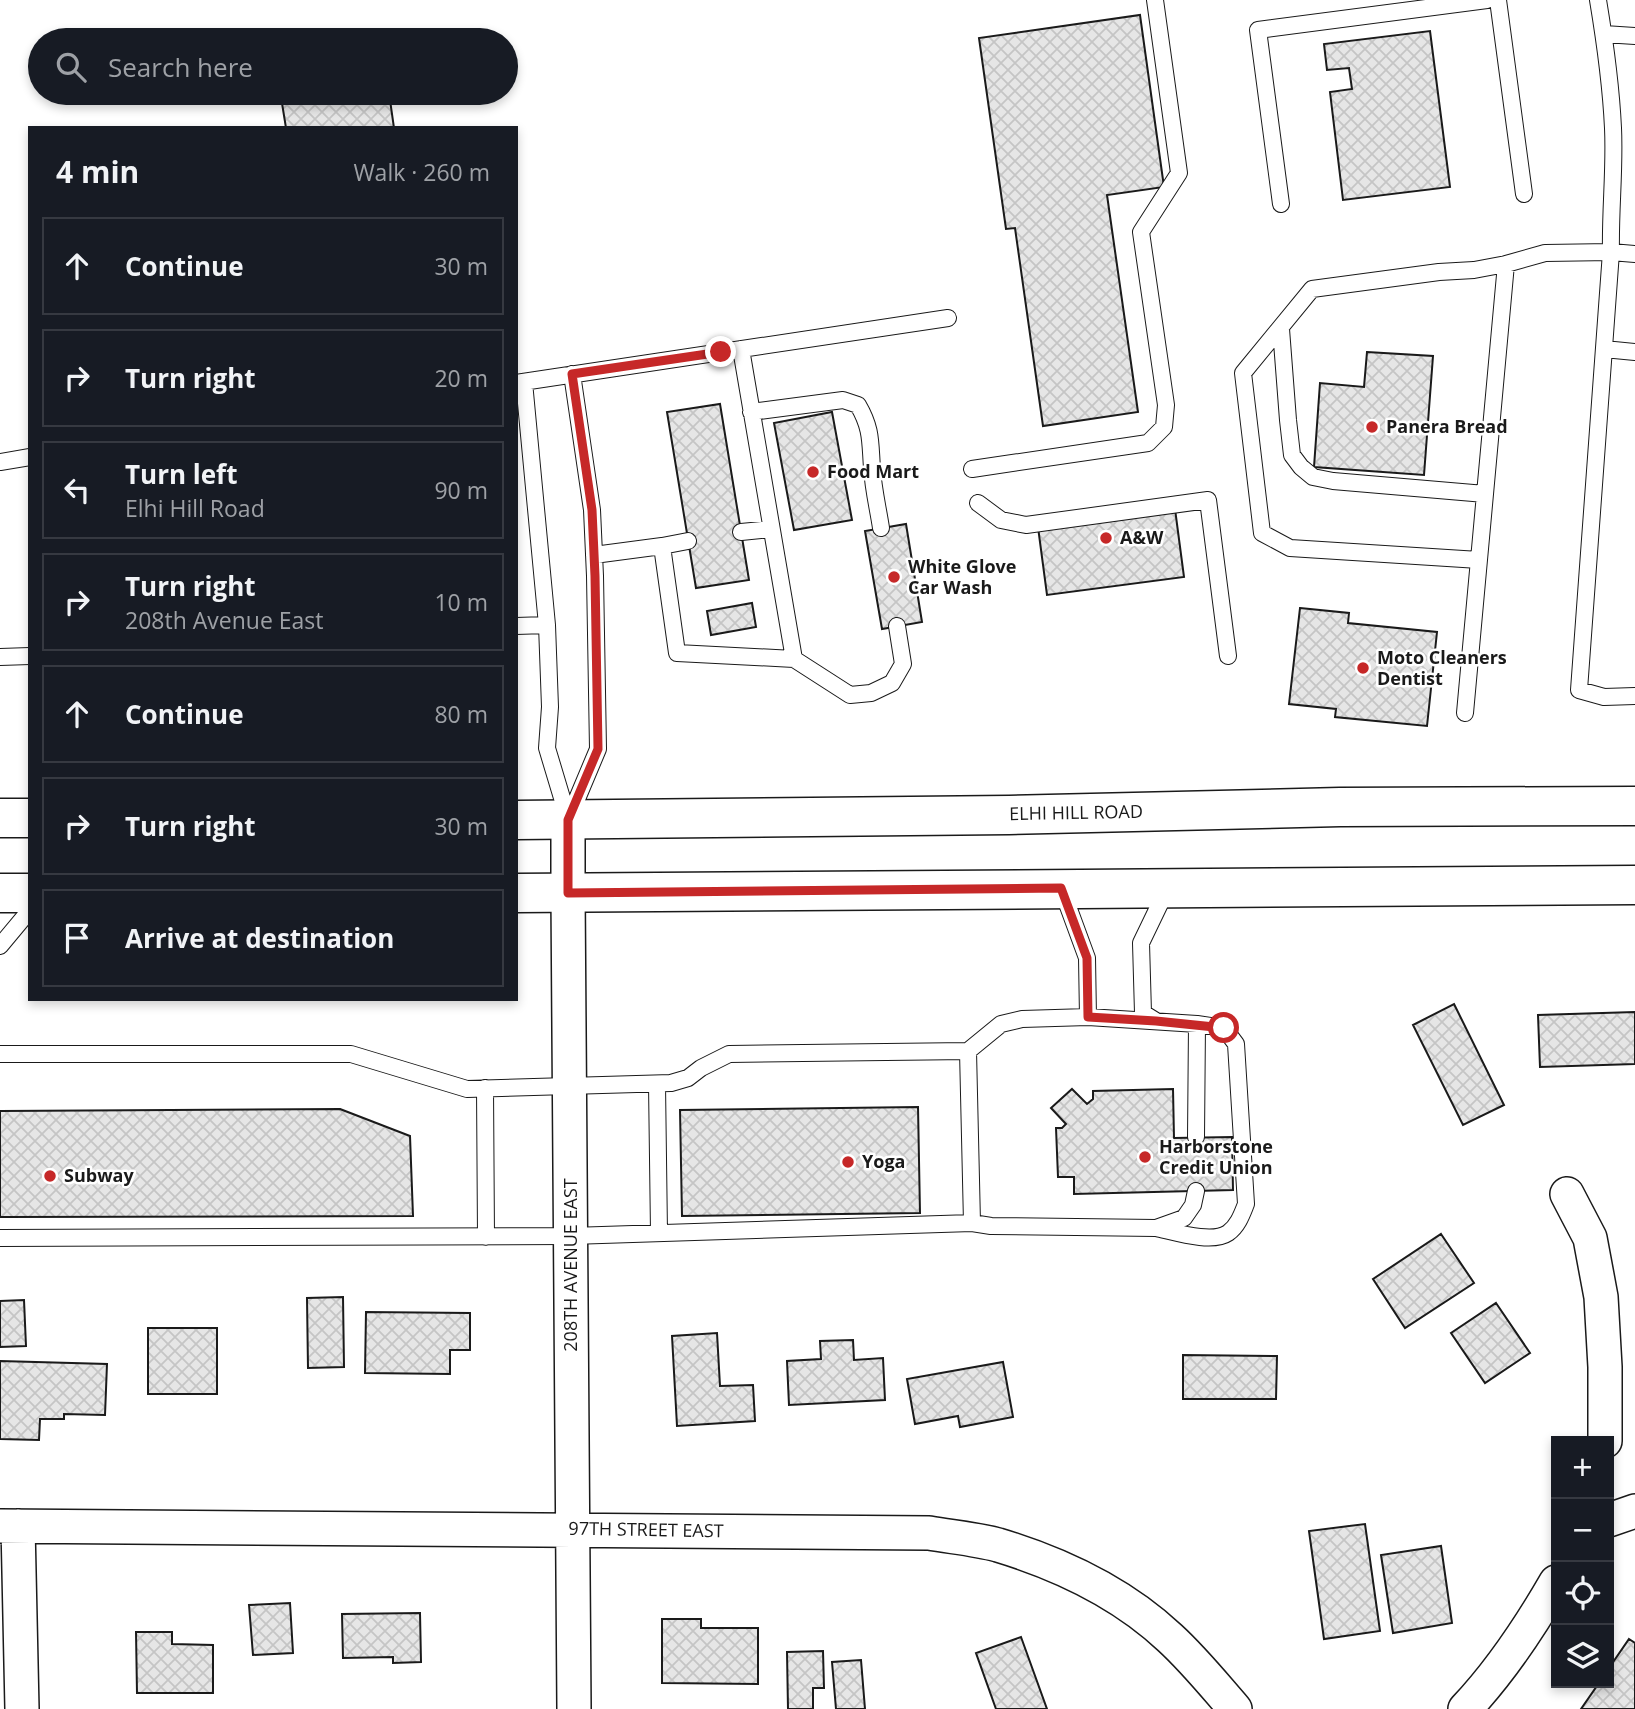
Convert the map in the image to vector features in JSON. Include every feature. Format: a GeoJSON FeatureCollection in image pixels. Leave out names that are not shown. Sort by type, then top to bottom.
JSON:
{"type":"FeatureCollection","features":[{"type":"Feature","properties":{"kind":"main road","name":"ELHI HILL ROAD"},"geometry":{"type":"LineString","coordinates":[[518,820],[1009,815],[1340,807],[1635,806]]}},
{"type":"Feature","properties":{"kind":"main road"},"geometry":{"type":"LineString","coordinates":[[0,818],[28,818]]}},
{"type":"Feature","properties":{"kind":"main road"},"geometry":{"type":"LineString","coordinates":[[518,893],[1635,885]]}},
{"type":"Feature","properties":{"kind":"main road"},"geometry":{"type":"LineString","coordinates":[[0,893],[28,893]]}},
{"type":"Feature","properties":{"kind":"street","name":"208TH AVENUE EAST"},"geometry":{"type":"LineString","coordinates":[[568,820],[574,1709]]}},
{"type":"Feature","properties":{"kind":"street"},"geometry":{"type":"LineString","coordinates":[[1567,1194],[1590,1238],[1601,1297],[1605,1436]]}},
{"type":"Feature","properties":{"kind":"street"},"geometry":{"type":"LineString","coordinates":[[1614,1518],[1635,1511]]}},
{"type":"Feature","properties":{"kind":"street"},"geometry":{"type":"LineString","coordinates":[[9,1526],[22,1709]]}},
{"type":"Feature","properties":{"kind":"street","name":"97TH STREET EAST"},"geometry":{"type":"LineString","coordinates":[[9,1526],[929,1533],[995,1545],[1058,1566],[1117,1597],[1169,1637],[1235,1709]]}},
{"type":"Feature","properties":{"kind":"street"},"geometry":{"type":"LineString","coordinates":[[1465,1709],[1487,1686],[1535,1619],[1551,1591]]}},
{"type":"Feature","properties":{"kind":"lane"},"geometry":{"type":"LineString","coordinates":[[972,469],[1148,443],[1164,428],[1166,405],[1141,232],[1179,173],[1155,0]]}},
{"type":"Feature","properties":{"kind":"lane"},"geometry":{"type":"LineString","coordinates":[[1281,204],[1258,30],[1487,0]]}},
{"type":"Feature","properties":{"kind":"lane"},"geometry":{"type":"LineString","coordinates":[[1498,0],[1524,194]]}},
{"type":"Feature","properties":{"kind":"lane"},"geometry":{"type":"LineString","coordinates":[[1598,0],[1613,128],[1611,252],[1579,690],[1604,697],[1635,696]]}},
{"type":"Feature","properties":{"kind":"lane"},"geometry":{"type":"LineString","coordinates":[[1604,34],[1635,36]]}},
{"type":"Feature","properties":{"kind":"lane"},"geometry":{"type":"LineString","coordinates":[[1479,560],[1290,548],[1262,533],[1243,373],[1312,289],[1474,270],[1545,253],[1635,254]]}},
{"type":"Feature","properties":{"kind":"lane"},"geometry":{"type":"LineString","coordinates":[[1465,713],[1506,264]]}},
{"type":"Feature","properties":{"kind":"lane"},"geometry":{"type":"LineString","coordinates":[[568,820],[547,748],[550,707],[547,625],[520,383],[948,318]]}},
{"type":"Feature","properties":{"kind":"lane"},"geometry":{"type":"LineString","coordinates":[[1281,329],[1292,455],[1313,477],[1485,494]]}},
{"type":"Feature","properties":{"kind":"lane"},"geometry":{"type":"LineString","coordinates":[[741,349],[794,659]]}},
{"type":"Feature","properties":{"kind":"lane"},"geometry":{"type":"LineString","coordinates":[[1604,349],[1635,352]]}},
{"type":"Feature","properties":{"kind":"lane"},"geometry":{"type":"LineString","coordinates":[[568,820],[598,749],[592,510],[572,374]]}},
{"type":"Feature","properties":{"kind":"lane"},"geometry":{"type":"LineString","coordinates":[[751,412],[843,400],[858,405],[866,418],[871,439],[872,470],[881,528]]}},
{"type":"Feature","properties":{"kind":"lane"},"geometry":{"type":"LineString","coordinates":[[0,461],[28,457]]}},
{"type":"Feature","properties":{"kind":"lane"},"geometry":{"type":"LineString","coordinates":[[978,503],[1001,520],[1026,525],[1208,500],[1228,656]]}},
{"type":"Feature","properties":{"kind":"lane"},"geometry":{"type":"LineString","coordinates":[[741,532],[771,529]]}},
{"type":"Feature","properties":{"kind":"lane"},"geometry":{"type":"LineString","coordinates":[[594,555],[688,541]]}},
{"type":"Feature","properties":{"kind":"lane"},"geometry":{"type":"LineString","coordinates":[[662,546],[677,653],[794,659],[850,695],[871,693],[892,683],[903,664],[897,626]]}},
{"type":"Feature","properties":{"kind":"lane"},"geometry":{"type":"LineString","coordinates":[[518,626],[547,625]]}},
{"type":"Feature","properties":{"kind":"lane"},"geometry":{"type":"LineString","coordinates":[[0,657],[28,656]]}},
{"type":"Feature","properties":{"kind":"lane"},"geometry":{"type":"LineString","coordinates":[[1061,888],[1087,958],[1088,1017]]}},
{"type":"Feature","properties":{"kind":"lane"},"geometry":{"type":"LineString","coordinates":[[1156,1021],[1143,1013],[1142,943],[1167,889]]}},
{"type":"Feature","properties":{"kind":"lane"},"geometry":{"type":"LineString","coordinates":[[0,946],[28,912]]}},
{"type":"Feature","properties":{"kind":"lane"},"geometry":{"type":"LineString","coordinates":[[0,1054],[351,1054],[467,1089],[671,1083],[688,1078],[729,1054],[968,1051],[1001,1024],[1022,1019],[1088,1017],[1197,1024],[1224,1028],[1236,1044],[1247,1204],[1238,1223],[1227,1234],[1205,1238],[1156,1228],[991,1226],[972,1223],[571,1236],[0,1237]]}},
{"type":"Feature","properties":{"kind":"lane"},"geometry":{"type":"LineString","coordinates":[[1196,1137],[1197,1024]]}},
{"type":"Feature","properties":{"kind":"lane"},"geometry":{"type":"LineString","coordinates":[[968,1051],[972,1223]]}},
{"type":"Feature","properties":{"kind":"lane"},"geometry":{"type":"LineString","coordinates":[[657,1084],[659,1233]]}},
{"type":"Feature","properties":{"kind":"lane"},"geometry":{"type":"LineString","coordinates":[[485,1088],[486,1237]]}},
{"type":"Feature","properties":{"kind":"lane"},"geometry":{"type":"LineString","coordinates":[[1156,1228],[1184,1218],[1193,1205],[1196,1191]]}},
{"type":"Feature","properties":{"kind":"building"},"geometry":{"type":"Polygon","coordinates":[[[1140,15],[1164,187],[1107,195],[1138,412],[1043,426],[1015,228],[1006,229],[979,38],[1140,15]]]}},
{"type":"Feature","properties":{"kind":"building"},"geometry":{"type":"Polygon","coordinates":[[[1430,31],[1450,187],[1343,200],[1330,92],[1352,89],[1349,68],[1327,70],[1324,44],[1430,31]]]}},
{"type":"Feature","properties":{"kind":"building"},"geometry":{"type":"Polygon","coordinates":[[[282,105],[391,105],[394,126],[286,126],[282,105]]]}},
{"type":"Feature","properties":{"kind":"building","name":"Panera Bread"},"geometry":{"type":"Polygon","coordinates":[[[1367,352],[1433,356],[1424,475],[1314,467],[1320,383],[1364,387],[1367,352]]]}},
{"type":"Feature","properties":{"kind":"building"},"geometry":{"type":"Polygon","coordinates":[[[720,404],[749,580],[696,588],[667,412],[720,404]]]}},
{"type":"Feature","properties":{"kind":"building","name":"Food Mart"},"geometry":{"type":"Polygon","coordinates":[[[832,412],[852,520],[794,530],[774,423],[832,412]]]}},
{"type":"Feature","properties":{"kind":"building"},"geometry":{"type":"Polygon","coordinates":[[[1175,509],[1184,577],[1047,595],[1038,527],[1175,509]]]}},
{"type":"Feature","properties":{"kind":"building","name":"White Glove Car Wash"},"geometry":{"type":"Polygon","coordinates":[[[906,524],[922,622],[882,629],[865,531],[906,524]]]}},
{"type":"Feature","properties":{"kind":"building"},"geometry":{"type":"Polygon","coordinates":[[[752,603],[756,627],[711,635],[707,611],[752,603]]]}},
{"type":"Feature","properties":{"kind":"building","name":"Moto Cleaners Dentist"},"geometry":{"type":"Polygon","coordinates":[[[1300,608],[1349,613],[1348,623],[1437,632],[1427,726],[1335,717],[1336,709],[1289,704],[1300,608]]]}},
{"type":"Feature","properties":{"kind":"building"},"geometry":{"type":"Polygon","coordinates":[[[1454,1004],[1504,1105],[1463,1125],[1413,1025],[1454,1004]]]}},
{"type":"Feature","properties":{"kind":"building"},"geometry":{"type":"Polygon","coordinates":[[[1635,1012],[1635,1064],[1540,1067],[1538,1015],[1635,1012]]]}},
{"type":"Feature","properties":{"kind":"building","name":"Harborstone Credit Union"},"geometry":{"type":"Polygon","coordinates":[[[1072,1089],[1087,1104],[1093,1099],[1093,1091],[1173,1089],[1174,1138],[1232,1137],[1233,1190],[1074,1194],[1074,1177],[1058,1177],[1056,1128],[1062,1128],[1066,1124],[1051,1108],[1072,1089]]]}},
{"type":"Feature","properties":{"kind":"building"},"geometry":{"type":"Polygon","coordinates":[[[918,1107],[920,1213],[682,1216],[680,1110],[918,1107]]]}},
{"type":"Feature","properties":{"kind":"building"},"geometry":{"type":"Polygon","coordinates":[[[340,1109],[410,1136],[413,1216],[0,1217],[0,1111],[340,1109]]]}},
{"type":"Feature","properties":{"kind":"building"},"geometry":{"type":"Polygon","coordinates":[[[1441,1234],[1474,1283],[1405,1328],[1373,1279],[1441,1234]]]}},
{"type":"Feature","properties":{"kind":"building"},"geometry":{"type":"Polygon","coordinates":[[[343,1297],[344,1367],[308,1368],[307,1298],[343,1297]]]}},
{"type":"Feature","properties":{"kind":"building"},"geometry":{"type":"Polygon","coordinates":[[[24,1300],[26,1346],[0,1347],[0,1301],[24,1300]]]}},
{"type":"Feature","properties":{"kind":"building"},"geometry":{"type":"Polygon","coordinates":[[[1496,1303],[1530,1353],[1485,1383],[1451,1333],[1496,1303]]]}},
{"type":"Feature","properties":{"kind":"building"},"geometry":{"type":"Polygon","coordinates":[[[366,1312],[470,1313],[470,1350],[450,1350],[450,1374],[365,1373],[366,1312]]]}},
{"type":"Feature","properties":{"kind":"building"},"geometry":{"type":"Polygon","coordinates":[[[148,1328],[217,1328],[217,1394],[148,1394],[148,1328]]]}},
{"type":"Feature","properties":{"kind":"building"},"geometry":{"type":"Polygon","coordinates":[[[717,1333],[720,1386],[753,1385],[755,1421],[677,1426],[672,1336],[717,1333]]]}},
{"type":"Feature","properties":{"kind":"building"},"geometry":{"type":"Polygon","coordinates":[[[853,1340],[854,1360],[883,1358],[885,1400],[789,1405],[787,1361],[821,1359],[820,1341],[853,1340]]]}},
{"type":"Feature","properties":{"kind":"building"},"geometry":{"type":"Polygon","coordinates":[[[1183,1355],[1277,1356],[1276,1399],[1183,1399],[1183,1355]]]}},
{"type":"Feature","properties":{"kind":"building"},"geometry":{"type":"Polygon","coordinates":[[[0,1361],[107,1364],[105,1415],[64,1414],[64,1419],[40,1419],[39,1440],[0,1439],[0,1361]]]}},
{"type":"Feature","properties":{"kind":"building"},"geometry":{"type":"Polygon","coordinates":[[[1003,1362],[1013,1417],[960,1427],[958,1416],[915,1424],[907,1379],[1003,1362]]]}},
{"type":"Feature","properties":{"kind":"building"},"geometry":{"type":"Polygon","coordinates":[[[1365,1524],[1380,1631],[1324,1639],[1309,1531],[1365,1524]]]}},
{"type":"Feature","properties":{"kind":"building"},"geometry":{"type":"Polygon","coordinates":[[[1441,1546],[1452,1623],[1393,1633],[1381,1555],[1441,1546]]]}},
{"type":"Feature","properties":{"kind":"building"},"geometry":{"type":"Polygon","coordinates":[[[290,1603],[293,1653],[253,1655],[249,1605],[290,1603]]]}},
{"type":"Feature","properties":{"kind":"building"},"geometry":{"type":"Polygon","coordinates":[[[420,1613],[421,1662],[393,1663],[393,1657],[343,1658],[342,1614],[420,1613]]]}},
{"type":"Feature","properties":{"kind":"building"},"geometry":{"type":"Polygon","coordinates":[[[662,1619],[701,1619],[701,1628],[758,1628],[758,1684],[662,1683],[662,1619]]]}},
{"type":"Feature","properties":{"kind":"building"},"geometry":{"type":"Polygon","coordinates":[[[136,1632],[172,1632],[172,1644],[213,1645],[213,1693],[137,1693],[136,1632]]]}},
{"type":"Feature","properties":{"kind":"building"},"geometry":{"type":"Polygon","coordinates":[[[1021,1637],[1047,1709],[996,1709],[976,1653],[1021,1637]]]}},
{"type":"Feature","properties":{"kind":"building"},"geometry":{"type":"Polygon","coordinates":[[[1629,1639],[1635,1643],[1635,1709],[1581,1709],[1596,1688],[1614,1688],[1614,1661],[1629,1639]]]}},
{"type":"Feature","properties":{"kind":"building"},"geometry":{"type":"Polygon","coordinates":[[[823,1651],[824,1688],[813,1688],[813,1709],[788,1709],[787,1652],[823,1651]]]}},
{"type":"Feature","properties":{"kind":"building"},"geometry":{"type":"Polygon","coordinates":[[[861,1660],[865,1709],[836,1709],[832,1662],[861,1660]]]}},
{"type":"Feature","properties":{"kind":"place","name":"Panera Bread"},"geometry":{"type":"Point","coordinates":[1372,427]}},
{"type":"Feature","properties":{"kind":"place","name":"Food Mart"},"geometry":{"type":"Point","coordinates":[813,472]}},
{"type":"Feature","properties":{"kind":"place","name":"A&W"},"geometry":{"type":"Point","coordinates":[1106,538]}},
{"type":"Feature","properties":{"kind":"place","name":"White Glove Car Wash"},"geometry":{"type":"Point","coordinates":[894,577]}},
{"type":"Feature","properties":{"kind":"place","name":"Moto Cleaners Dentist"},"geometry":{"type":"Point","coordinates":[1363,668]}},
{"type":"Feature","properties":{"kind":"place","name":"Harborstone Credit Union"},"geometry":{"type":"Point","coordinates":[1145,1157]}},
{"type":"Feature","properties":{"kind":"place","name":"Yoga"},"geometry":{"type":"Point","coordinates":[848,1162]}},
{"type":"Feature","properties":{"kind":"place","name":"Subway"},"geometry":{"type":"Point","coordinates":[50,1176]}},
{"type":"Feature","properties":{"kind":"route"},"geometry":{"type":"LineString","coordinates":[[721,352],[572,374],[592,510],[598,749],[568,820],[568,893],[1061,888],[1087,958],[1088,1017],[1224,1028]]}}]}
